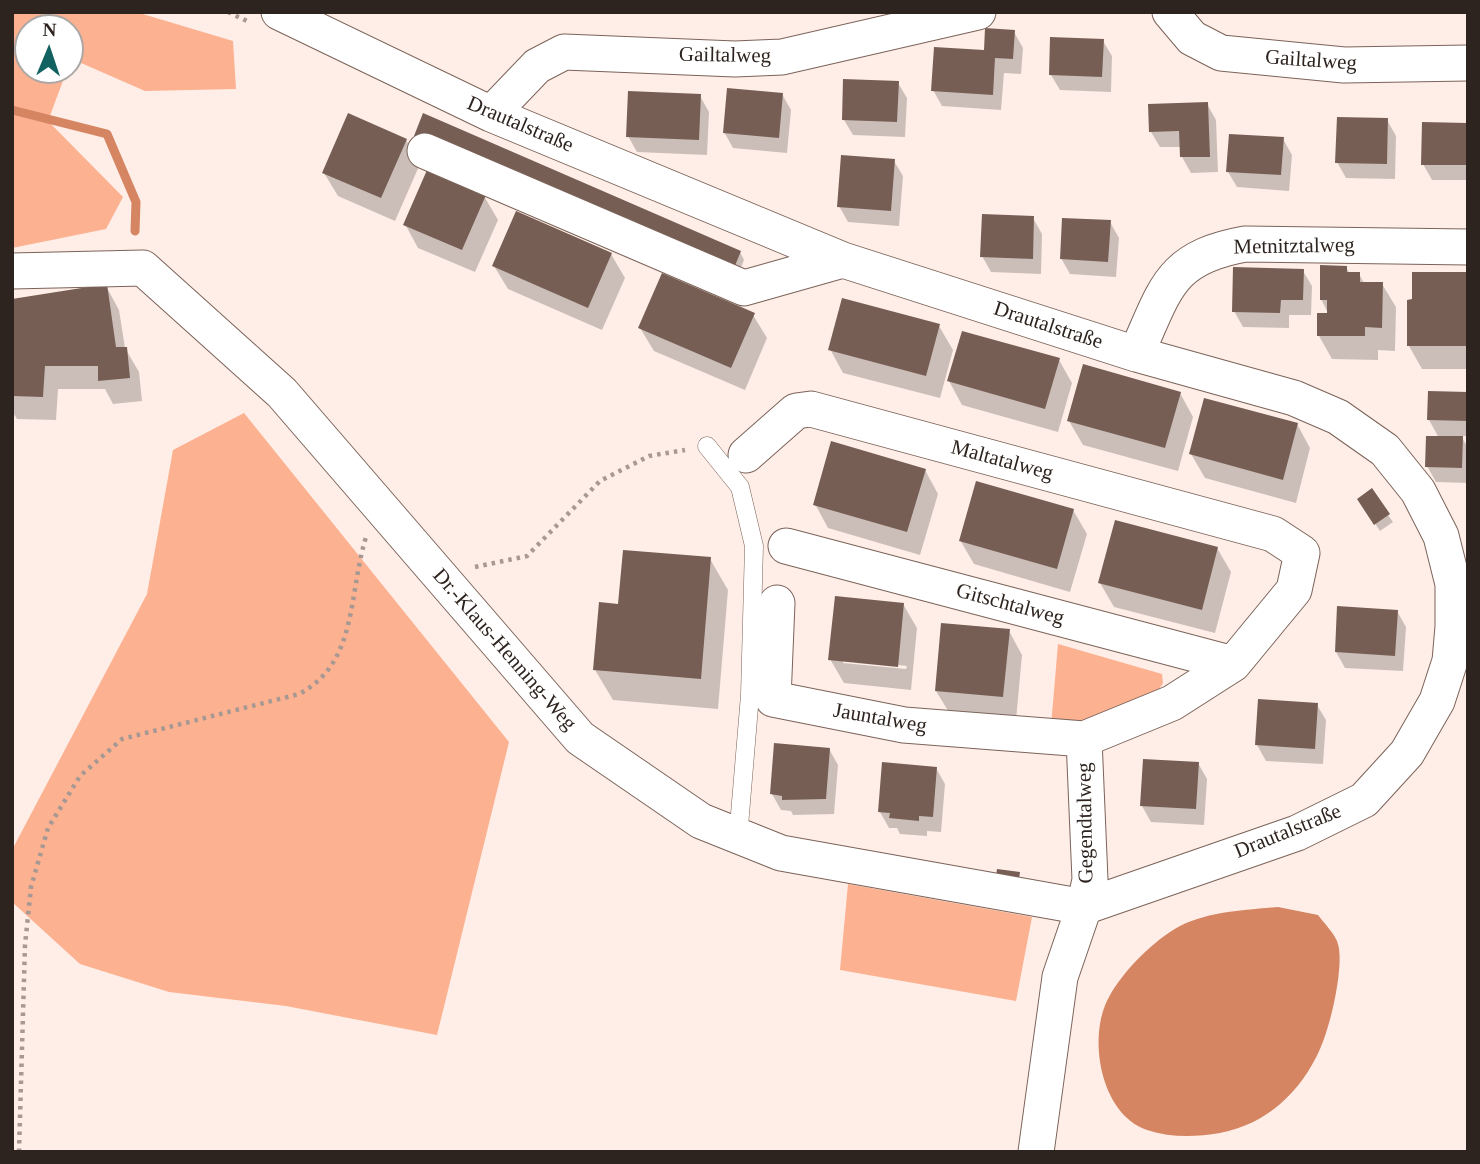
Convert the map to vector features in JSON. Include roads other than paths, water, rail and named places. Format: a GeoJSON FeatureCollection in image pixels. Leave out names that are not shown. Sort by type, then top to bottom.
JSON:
{"type":"FeatureCollection","features":[{"type":"Feature","properties":{"kind":"street","name":"Gailtalweg"},"geometry":{"type":"LineString","coordinates":[[491,114],[537,66],[564,52],[734,59],[782,57],[978,12]]}},
{"type":"Feature","properties":{"kind":"street","name":"Gailtalweg"},"geometry":{"type":"LineString","coordinates":[[1170,12],[1192,38],[1221,53],[1344,65],[1468,63]]}},
{"type":"Feature","properties":{"kind":"street","name":"Drautalstraße"},"geometry":{"type":"LineString","coordinates":[[266,18],[843,260],[1136,354],[1294,398],[1338,417],[1385,450],[1418,491],[1441,536],[1453,584],[1459,658],[1408,753],[1364,800],[1297,833],[1084,907]]}},
{"type":"Feature","properties":{"kind":"street"},"geometry":{"type":"LineString","coordinates":[[425,151],[744,288],[843,260]]}},
{"type":"Feature","properties":{"kind":"street","name":"Metnitztalweg"},"geometry":{"type":"LineString","coordinates":[[1136,354],[1166,289],[1186,264],[1213,250],[1245,244],[1468,247]]}},
{"type":"Feature","properties":{"kind":"street","name":"Dr.-Klaus-Henning-Weg"},"geometry":{"type":"LineString","coordinates":[[12,271],[144,268],[282,393],[580,738],[701,821],[781,853],[1084,907]]}},
{"type":"Feature","properties":{"kind":"street","name":"Maltatalweg"},"geometry":{"type":"LineString","coordinates":[[746,455],[796,411],[811,409],[1273,534]]}},
{"type":"Feature","properties":{"kind":"street","name":"Gegendtalweg"},"geometry":{"type":"LineString","coordinates":[[1084,907],[1090,880],[1084,739],[1172,703],[1233,664],[1294,590],[1302,553],[1273,534]]}},
{"type":"Feature","properties":{"kind":"street","name":"Gitschtalweg"},"geometry":{"type":"LineString","coordinates":[[786,546],[1233,664]]}},
{"type":"Feature","properties":{"kind":"street","name":"Jauntalweg"},"geometry":{"type":"LineString","coordinates":[[777,603],[773,699],[904,725],[1084,739]]}},
{"type":"Feature","properties":{"kind":"street"},"geometry":{"type":"LineString","coordinates":[[1037,1152],[1060,977],[1084,907]]}},
{"type":"Feature","properties":{"kind":"lane"},"geometry":{"type":"LineString","coordinates":[[707,446],[740,487],[754,545],[750,695],[738,838]]}},
{"type":"Feature","properties":{"kind":"waterway"},"geometry":{"type":"LineString","coordinates":[[12,110],[107,134],[136,202],[135,231]]}}]}
